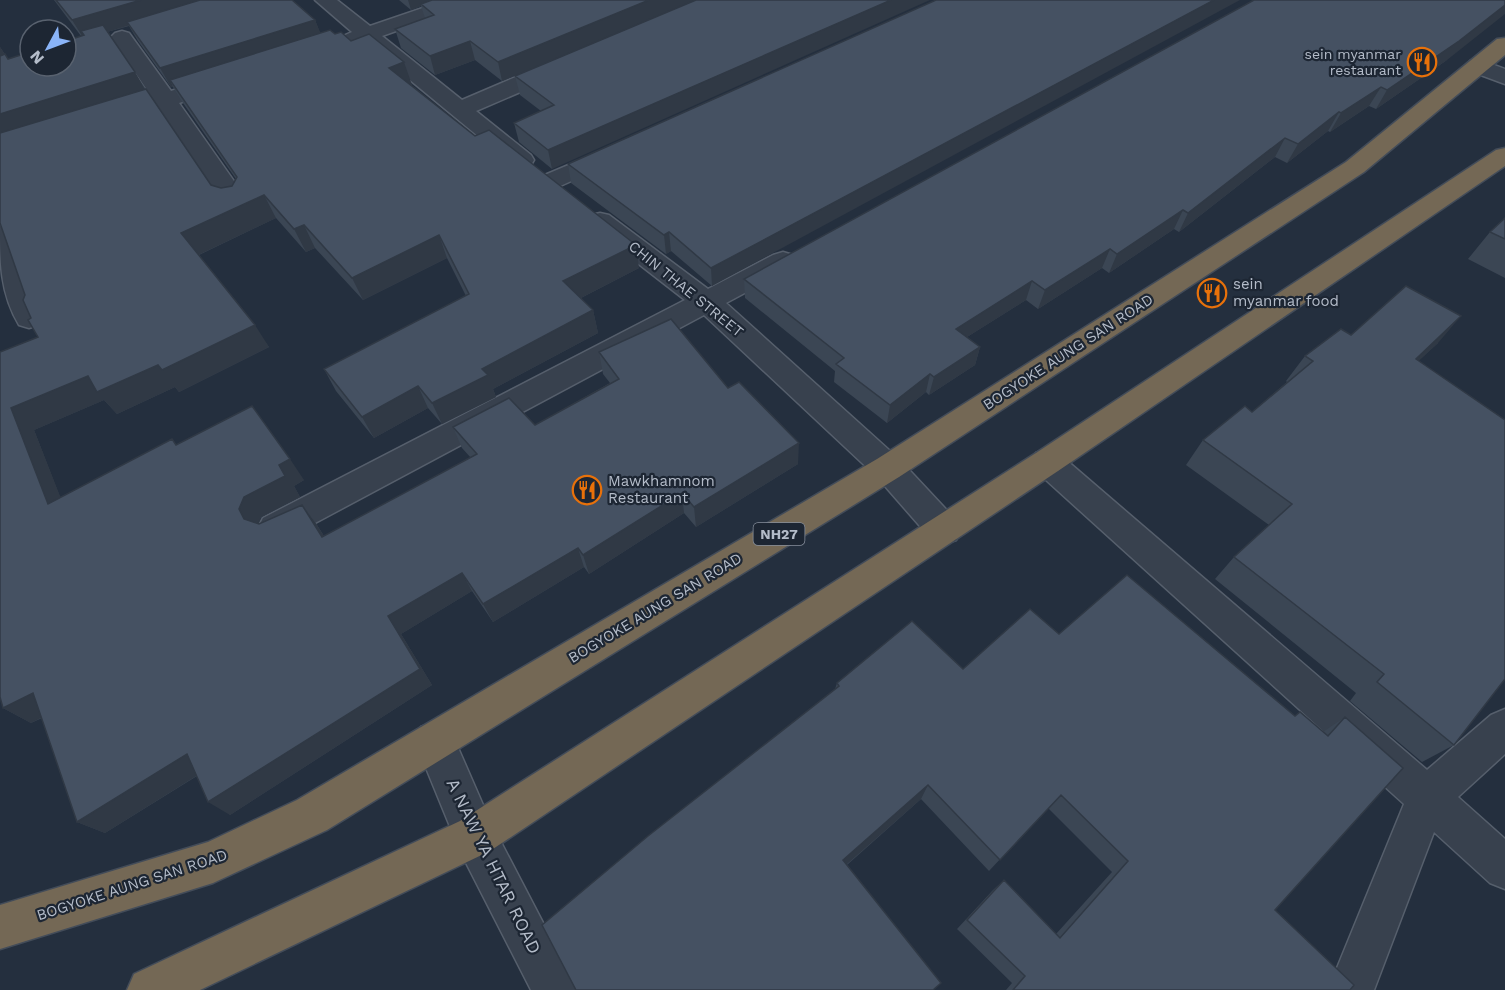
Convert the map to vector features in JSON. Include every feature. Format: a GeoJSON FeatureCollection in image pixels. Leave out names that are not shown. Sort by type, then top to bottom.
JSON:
{"type":"FeatureCollection","features":[{"type":"Feature","properties":{"kind":"highway","name":"BOGYOKE AUNG SAN ROAD"},"geometry":{"type":"LineString","coordinates":[[0,927],[213,862],[312,815],[888,468],[1355,167],[1491,72],[1505,44]]}},
{"type":"Feature","properties":{"kind":"highway"},"geometry":{"type":"LineString","coordinates":[[150,990],[475,836],[1047,462],[1505,154]]}},
{"type":"Feature","properties":{"kind":"street","name":"CHIN THAE STREET"},"geometry":{"type":"LineString","coordinates":[[325,0],[565,194],[708,303],[888,468],[944,530]]}},
{"type":"Feature","properties":{"kind":"street"},"geometry":{"type":"LineString","coordinates":[[332,45],[465,0]]}},
{"type":"Feature","properties":{"kind":"street"},"geometry":{"type":"LineString","coordinates":[[100,44],[133,33],[165,100],[235,201]]}},
{"type":"Feature","properties":{"kind":"street"},"geometry":{"type":"LineString","coordinates":[[459,110],[578,59]]}},
{"type":"Feature","properties":{"kind":"street"},"geometry":{"type":"LineString","coordinates":[[88,125],[243,75]]}},
{"type":"Feature","properties":{"kind":"street"},"geometry":{"type":"LineString","coordinates":[[565,194],[625,148]]}},
{"type":"Feature","properties":{"kind":"street"},"geometry":{"type":"LineString","coordinates":[[0,235],[29,318]]}},
{"type":"Feature","properties":{"kind":"street"},"geometry":{"type":"LineString","coordinates":[[275,528],[708,303],[801,251]]}},
{"type":"Feature","properties":{"kind":"street"},"geometry":{"type":"LineString","coordinates":[[1047,462],[1427,796],[1505,868]]}},
{"type":"Feature","properties":{"kind":"street"},"geometry":{"type":"LineString","coordinates":[[1351,990],[1427,796],[1505,728]]}},
{"type":"Feature","properties":{"kind":"street","name":"A NAW YA HTAR ROAD"},"geometry":{"type":"LineString","coordinates":[[435,741],[475,836],[555,990]]}},
{"type":"Feature","properties":{"kind":"building"},"geometry":{"type":"Polygon","coordinates":[[[56,0],[141,0],[78,18],[70,18],[56,0]]]}},
{"type":"Feature","properties":{"kind":"building"},"geometry":{"type":"Polygon","coordinates":[[[200,0],[292,0],[315,20],[160,68],[127,22],[200,0]]]}},
{"type":"Feature","properties":{"kind":"building"},"geometry":{"type":"Polygon","coordinates":[[[432,0],[649,0],[498,62],[470,41],[430,56],[395,29],[434,15],[421,4],[432,0]]]}},
{"type":"Feature","properties":{"kind":"building"},"geometry":{"type":"Polygon","coordinates":[[[696,0],[891,0],[548,150],[514,123],[554,105],[515,76],[696,0]]]}},
{"type":"Feature","properties":{"kind":"building"},"geometry":{"type":"Polygon","coordinates":[[[936,0],[1214,0],[711,268],[669,232],[664,235],[568,164],[936,0]]]}},
{"type":"Feature","properties":{"kind":"building"},"geometry":{"type":"Polygon","coordinates":[[[1254,0],[1505,0],[1505,5],[1459,41],[1387,90],[1381,87],[1341,113],[1339,112],[1298,144],[1285,138],[1188,213],[1183,210],[1117,254],[1110,249],[1045,290],[1032,281],[956,329],[980,347],[934,377],[930,374],[890,405],[836,364],[844,358],[744,279],[1254,0]]]}},
{"type":"Feature","properties":{"kind":"building"},"geometry":{"type":"Polygon","coordinates":[[[103,25],[135,72],[0,114],[0,56],[5,54],[8,59],[18,56],[18,78],[78,78],[78,37],[84,35],[81,31],[103,25]]]}},
{"type":"Feature","properties":{"kind":"building"},"geometry":{"type":"Polygon","coordinates":[[[330,30],[335,34],[341,32],[351,41],[369,34],[404,62],[389,68],[475,136],[489,130],[636,245],[563,281],[593,310],[482,369],[488,375],[432,403],[418,386],[362,417],[324,369],[469,294],[439,235],[352,278],[304,225],[294,229],[264,195],[181,233],[255,325],[162,370],[158,365],[97,392],[88,376],[11,408],[48,504],[172,439],[176,445],[252,406],[290,459],[279,465],[285,476],[244,497],[239,509],[244,519],[259,524],[302,505],[322,537],[477,454],[453,427],[509,398],[535,425],[619,379],[599,352],[671,319],[728,388],[739,382],[799,443],[694,507],[682,493],[583,555],[578,548],[483,604],[462,573],[388,616],[420,669],[208,802],[187,754],[77,822],[33,693],[3,708],[0,697],[0,352],[38,337],[28,320],[31,318],[23,300],[25,295],[0,223],[0,133],[146,89],[211,185],[221,188],[232,186],[237,177],[170,80],[330,30]]]}},
{"type":"Feature","properties":{"kind":"building"},"geometry":{"type":"Polygon","coordinates":[[[1505,218],[1505,239],[1490,232],[1505,218]]]}},
{"type":"Feature","properties":{"kind":"building"},"geometry":{"type":"Polygon","coordinates":[[[1406,286],[1461,316],[1416,359],[1505,420],[1505,679],[1454,745],[1377,682],[1384,674],[1234,557],[1292,504],[1203,440],[1245,406],[1252,412],[1313,361],[1305,356],[1341,329],[1351,335],[1406,286]]]}},
{"type":"Feature","properties":{"kind":"building"},"geometry":{"type":"Polygon","coordinates":[[[1127,575],[1295,716],[1300,712],[1328,736],[1345,717],[1403,768],[1275,910],[1354,985],[1350,990],[1013,990],[1025,976],[967,920],[1004,880],[1060,938],[1128,861],[1061,795],[1000,860],[928,785],[843,860],[941,983],[933,990],[576,990],[542,925],[648,836],[839,686],[837,683],[912,621],[963,669],[1030,609],[1059,634],[1127,575]]]}},
{"type":"Feature","properties":{"kind":"place","name":"sein myanmar restaurant"},"geometry":{"type":"Point","coordinates":[1422,62]}},
{"type":"Feature","properties":{"kind":"place","name":"sein myanmar food"},"geometry":{"type":"Point","coordinates":[1212,293]}},
{"type":"Feature","properties":{"kind":"place","name":"Mawkhamnom Restaurant"},"geometry":{"type":"Point","coordinates":[587,490]}}]}
